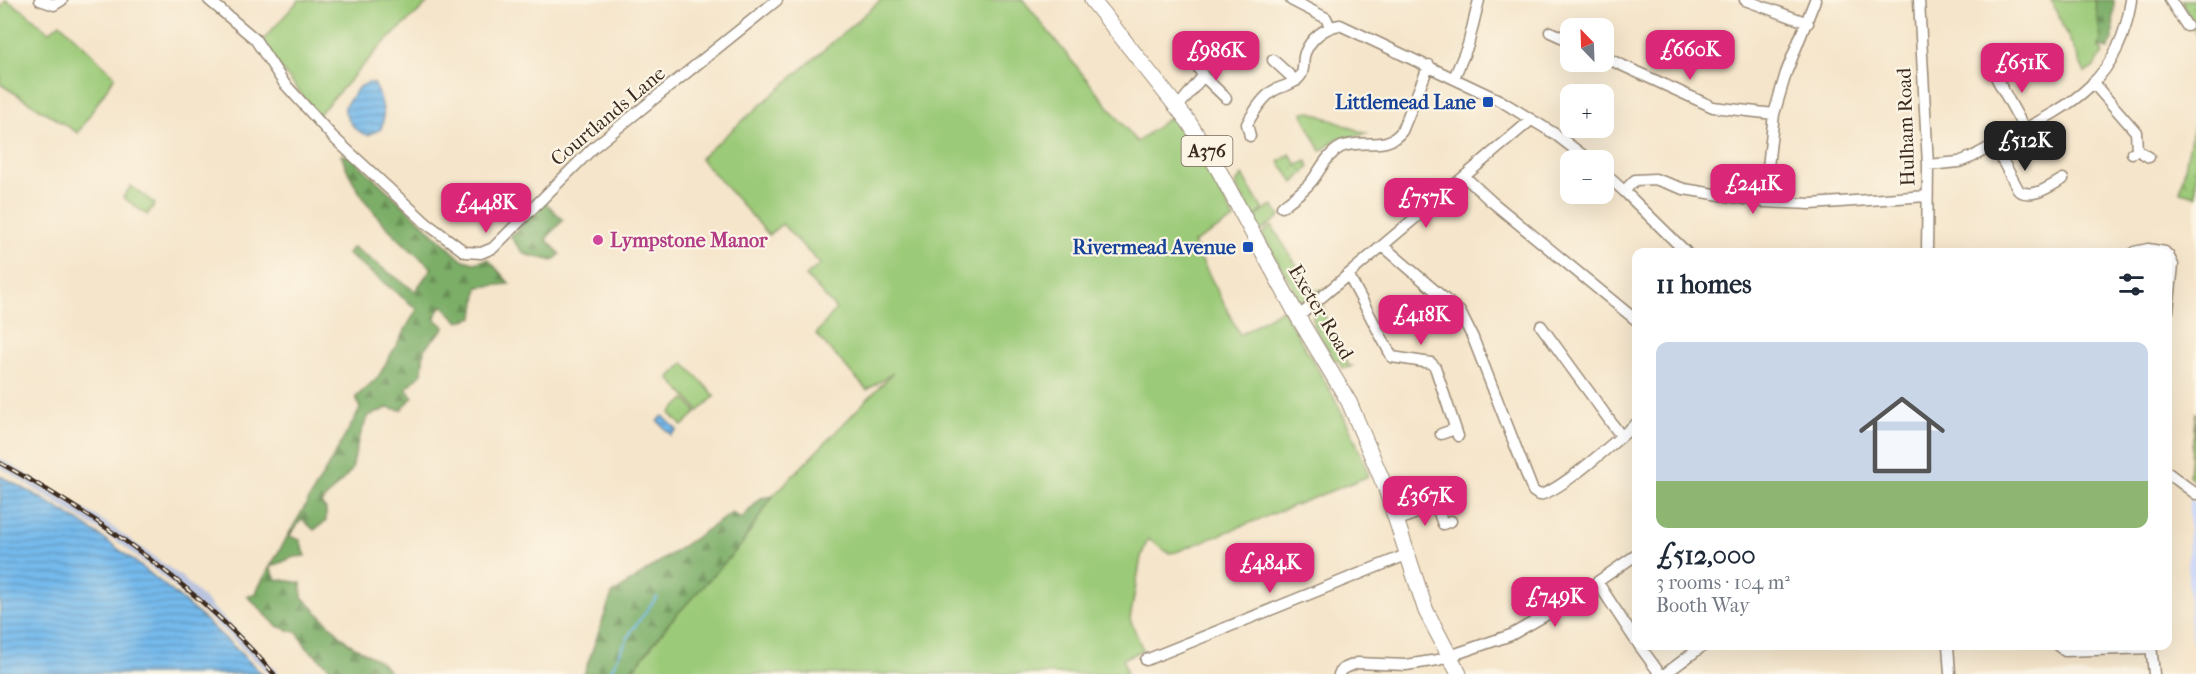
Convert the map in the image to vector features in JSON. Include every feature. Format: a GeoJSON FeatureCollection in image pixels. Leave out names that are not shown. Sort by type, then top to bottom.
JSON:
{"type":"FeatureCollection","features":[{"type":"Feature","properties":{"kind":"highway","name":"Exeter Road"},"geometry":{"type":"LineString","coordinates":[[1092,0],[1178,107],[1216,167],[1298,317],[1349,402],[1386,489],[1426,611],[1457,673]]}},
{"type":"Feature","properties":{"kind":"street"},"geometry":{"type":"LineString","coordinates":[[40,0],[54,5],[62,0]]}},
{"type":"Feature","properties":{"kind":"street","name":"Courtlands Lane"},"geometry":{"type":"LineString","coordinates":[[209,0],[255,39],[284,83],[332,142],[426,223],[465,252],[481,253],[492,248],[594,147],[777,0]]}},
{"type":"Feature","properties":{"kind":"street"},"geometry":{"type":"LineString","coordinates":[[1291,0],[1326,18],[1330,27]]}},
{"type":"Feature","properties":{"kind":"street"},"geometry":{"type":"LineString","coordinates":[[1454,78],[1468,45],[1479,0]]}},
{"type":"Feature","properties":{"kind":"street"},"geometry":{"type":"LineString","coordinates":[[1745,0],[1808,23]]}},
{"type":"Feature","properties":{"kind":"street"},"geometry":{"type":"LineString","coordinates":[[1764,202],[1774,114],[1785,73],[1808,23],[1815,0]]}},
{"type":"Feature","properties":{"kind":"street","name":"Hulham Road"},"geometry":{"type":"LineString","coordinates":[[1919,0],[1928,165],[1927,248]]}},
{"type":"Feature","properties":{"kind":"street"},"geometry":{"type":"LineString","coordinates":[[1928,165],[1959,162],[1994,145],[2085,93],[2094,84],[2121,39],[2131,0]]}},
{"type":"Feature","properties":{"kind":"street"},"geometry":{"type":"LineString","coordinates":[[2170,0],[2187,26]]}},
{"type":"Feature","properties":{"kind":"street"},"geometry":{"type":"LineString","coordinates":[[1250,136],[1247,124],[1262,102],[1272,92],[1296,81],[1301,75],[1306,50],[1319,34],[1330,27],[1347,28],[1429,65],[1531,120],[1574,150]]}},
{"type":"Feature","properties":{"kind":"street"},"geometry":{"type":"LineString","coordinates":[[1551,32],[1560,36]]}},
{"type":"Feature","properties":{"kind":"street"},"geometry":{"type":"LineString","coordinates":[[1188,49],[1203,76],[1226,98]]}},
{"type":"Feature","properties":{"kind":"street"},"geometry":{"type":"LineString","coordinates":[[1273,60],[1296,81]]}},
{"type":"Feature","properties":{"kind":"street"},"geometry":{"type":"LineString","coordinates":[[1614,62],[1713,107],[1774,114]]}},
{"type":"Feature","properties":{"kind":"street"},"geometry":{"type":"LineString","coordinates":[[1282,207],[1310,183],[1334,151],[1343,146],[1389,143],[1396,138],[1402,131],[1429,65]]}},
{"type":"Feature","properties":{"kind":"street"},"geometry":{"type":"LineString","coordinates":[[1995,66],[1996,77],[2024,128]]}},
{"type":"Feature","properties":{"kind":"street"},"geometry":{"type":"LineString","coordinates":[[1178,107],[1203,76]]}},
{"type":"Feature","properties":{"kind":"street"},"geometry":{"type":"LineString","coordinates":[[2094,84],[2136,132],[2134,152],[2149,158]]}},
{"type":"Feature","properties":{"kind":"street"},"geometry":{"type":"LineString","coordinates":[[1298,317],[1531,120]]}},
{"type":"Feature","properties":{"kind":"street"},"geometry":{"type":"LineString","coordinates":[[1994,145],[2019,191],[2024,194],[2032,194],[2063,179]]}},
{"type":"Feature","properties":{"kind":"street"},"geometry":{"type":"LineString","coordinates":[[1465,177],[1632,317]]}},
{"type":"Feature","properties":{"kind":"street"},"geometry":{"type":"LineString","coordinates":[[1624,191],[1635,180],[1655,179],[1684,189],[1764,202],[1811,204],[1927,196]]}},
{"type":"Feature","properties":{"kind":"street"},"geometry":{"type":"LineString","coordinates":[[1614,182],[1682,248]]}},
{"type":"Feature","properties":{"kind":"street"},"geometry":{"type":"LineString","coordinates":[[1383,246],[1460,312],[1477,347],[1533,491],[1539,495],[1546,494],[1632,427]]}},
{"type":"Feature","properties":{"kind":"street"},"geometry":{"type":"LineString","coordinates":[[1348,276],[1392,357],[1431,363],[1435,367],[1457,433],[1441,434]]}},
{"type":"Feature","properties":{"kind":"street"},"geometry":{"type":"LineString","coordinates":[[1557,327],[1544,330],[1621,436]]}},
{"type":"Feature","properties":{"kind":"street"},"geometry":{"type":"LineString","coordinates":[[2172,476],[2196,494]]}},
{"type":"Feature","properties":{"kind":"street"},"geometry":{"type":"LineString","coordinates":[[1395,521],[1440,504],[1443,524],[1451,521]]}},
{"type":"Feature","properties":{"kind":"street"},"geometry":{"type":"LineString","coordinates":[[1146,660],[1406,555]]}},
{"type":"Feature","properties":{"kind":"street"},"geometry":{"type":"LineString","coordinates":[[1339,674],[1343,669],[1357,663],[1406,665],[1449,657],[1536,623],[1632,558]]}},
{"type":"Feature","properties":{"kind":"street"},"geometry":{"type":"LineString","coordinates":[[1598,583],[1632,634]]}},
{"type":"Feature","properties":{"kind":"street"},"geometry":{"type":"LineString","coordinates":[[1643,650],[1660,674]]}},
{"type":"Feature","properties":{"kind":"street"},"geometry":{"type":"LineString","coordinates":[[1665,674],[1697,650]]}},
{"type":"Feature","properties":{"kind":"street"},"geometry":{"type":"LineString","coordinates":[[1948,650],[1950,674]]}},
{"type":"Feature","properties":{"kind":"street"},"geometry":{"type":"LineString","coordinates":[[2064,650],[2082,650]]}},
{"type":"Feature","properties":{"kind":"street"},"geometry":{"type":"LineString","coordinates":[[2151,650],[2154,674]]}},
{"type":"Feature","properties":{"kind":"shaded area"},"geometry":{"type":"Polygon","coordinates":[[[0,458],[107,523],[183,578],[280,674],[270,674],[180,591],[121,544],[0,467],[0,458]]]}},
{"type":"Feature","properties":{"kind":"shaded area"},"geometry":{"type":"Polygon","coordinates":[[[2189,497],[2196,503],[2196,652],[2192,640],[2188,585],[2189,497]]]}},
{"type":"Feature","properties":{"kind":"green space"},"geometry":{"type":"Polygon","coordinates":[[[6,0],[24,11],[49,32],[60,23],[115,76],[78,133],[0,84],[0,9],[6,0]]]}},
{"type":"Feature","properties":{"kind":"green space"},"geometry":{"type":"Polygon","coordinates":[[[299,0],[431,0],[381,46],[318,115],[267,51],[262,41],[299,0]]]}},
{"type":"Feature","properties":{"kind":"green space"},"geometry":{"type":"Polygon","coordinates":[[[881,0],[1023,0],[1137,142],[1173,115],[1207,167],[1234,219],[1193,243],[1240,335],[1282,309],[1341,411],[1369,476],[1176,552],[1169,553],[1148,539],[1141,557],[1130,619],[1143,650],[1123,659],[1127,674],[630,674],[669,623],[741,545],[773,496],[893,373],[867,390],[816,334],[836,309],[806,276],[820,264],[782,224],[769,235],[700,158],[881,0]]]}},
{"type":"Feature","properties":{"kind":"green space"},"geometry":{"type":"Polygon","coordinates":[[[2051,0],[2095,0],[2101,39],[2099,47],[2103,53],[2093,68],[2085,73],[2051,0]]]}},
{"type":"Feature","properties":{"kind":"green space"},"geometry":{"type":"Polygon","coordinates":[[[2095,0],[2114,0],[2113,39],[2108,49],[2099,47],[2101,39],[2095,0]]]}},
{"type":"Feature","properties":{"kind":"green space"},"geometry":{"type":"Polygon","coordinates":[[[2182,0],[2196,0],[2196,35],[2182,0]]]}},
{"type":"Feature","properties":{"kind":"green space"},"geometry":{"type":"Polygon","coordinates":[[[1308,111],[1367,134],[1337,139],[1321,151],[1304,118],[1303,112],[1308,111]]]}},
{"type":"Feature","properties":{"kind":"green space"},"geometry":{"type":"Polygon","coordinates":[[[2196,113],[2196,196],[2180,192],[2196,113]]]}},
{"type":"Feature","properties":{"kind":"green space"},"geometry":{"type":"Polygon","coordinates":[[[1290,154],[1297,165],[1307,161],[1309,167],[1294,183],[1279,162],[1290,154]]]}},
{"type":"Feature","properties":{"kind":"green space"},"geometry":{"type":"Polygon","coordinates":[[[341,155],[350,156],[461,259],[474,263],[488,259],[510,284],[478,287],[474,317],[459,322],[442,305],[434,318],[445,327],[424,349],[422,373],[406,389],[413,397],[401,410],[388,408],[368,416],[358,441],[352,470],[321,503],[326,510],[326,521],[314,530],[302,519],[289,536],[300,540],[306,556],[294,557],[270,567],[276,579],[301,583],[302,597],[348,643],[381,662],[391,674],[337,674],[307,648],[298,633],[277,626],[247,596],[254,595],[360,409],[356,397],[378,377],[417,309],[347,254],[353,247],[415,291],[432,268],[390,231],[367,204],[348,173],[341,155]]]}},
{"type":"Feature","properties":{"kind":"green space"},"geometry":{"type":"Polygon","coordinates":[[[1242,175],[1263,210],[1253,218],[1235,184],[1242,175]]]}},
{"type":"Feature","properties":{"kind":"green space"},"geometry":{"type":"Polygon","coordinates":[[[131,186],[155,204],[147,215],[123,197],[131,186]]]}},
{"type":"Feature","properties":{"kind":"green space"},"geometry":{"type":"Polygon","coordinates":[[[544,201],[563,220],[546,239],[560,254],[553,261],[524,254],[510,236],[544,201]]]}},
{"type":"Feature","properties":{"kind":"green space"},"geometry":{"type":"Polygon","coordinates":[[[1272,205],[1280,216],[1260,232],[1254,219],[1272,205]]]}},
{"type":"Feature","properties":{"kind":"green space"},"geometry":{"type":"Polygon","coordinates":[[[1272,226],[1309,285],[1314,291],[1324,289],[1313,298],[1307,301],[1300,300],[1262,234],[1272,226]]]}},
{"type":"Feature","properties":{"kind":"green space"},"geometry":{"type":"Polygon","coordinates":[[[1324,305],[1325,316],[1348,365],[1352,366],[1343,369],[1338,360],[1335,361],[1313,325],[1313,315],[1324,305]]]}},
{"type":"Feature","properties":{"kind":"green space"},"geometry":{"type":"Polygon","coordinates":[[[684,363],[715,396],[699,411],[669,378],[684,363]]]}},
{"type":"Feature","properties":{"kind":"green space"},"geometry":{"type":"Polygon","coordinates":[[[685,399],[697,412],[682,426],[670,413],[685,399]]]}},
{"type":"Feature","properties":{"kind":"green space"},"geometry":{"type":"Polygon","coordinates":[[[2196,412],[2196,482],[2189,475],[2196,412]]]}},
{"type":"Feature","properties":{"kind":"green space"},"geometry":{"type":"Polygon","coordinates":[[[773,496],[741,545],[669,623],[630,674],[584,674],[612,594],[732,513],[741,519],[761,498],[773,496]]]}},
{"type":"Feature","properties":{"kind":"water"},"geometry":{"type":"Polygon","coordinates":[[[367,83],[374,83],[383,112],[381,129],[368,135],[359,132],[352,125],[344,107],[358,88],[367,83]]]}},
{"type":"Feature","properties":{"kind":"water"},"geometry":{"type":"Polygon","coordinates":[[[663,416],[677,430],[671,435],[658,421],[663,416]]]}},
{"type":"Feature","properties":{"kind":"water"},"geometry":{"type":"Polygon","coordinates":[[[0,476],[71,516],[139,564],[203,618],[262,674],[0,674],[0,476]]]}},
{"type":"Feature","properties":{"kind":"waterway"},"geometry":{"type":"LineString","coordinates":[[609,674],[632,630],[657,597]]}},
{"type":"Feature","properties":{"kind":"railway"},"geometry":{"type":"LineString","coordinates":[[0,463],[75,507],[146,557],[213,612],[274,674]]}},
{"type":"Feature","properties":{"kind":"place","name":"Littlemead Lane"},"geometry":{"type":"Point","coordinates":[1488,102]}},
{"type":"Feature","properties":{"kind":"place","name":"Lympstone Manor"},"geometry":{"type":"Point","coordinates":[598,240]}},
{"type":"Feature","properties":{"kind":"place","name":"Rivermead Avenue"},"geometry":{"type":"Point","coordinates":[1248,247]}}]}
